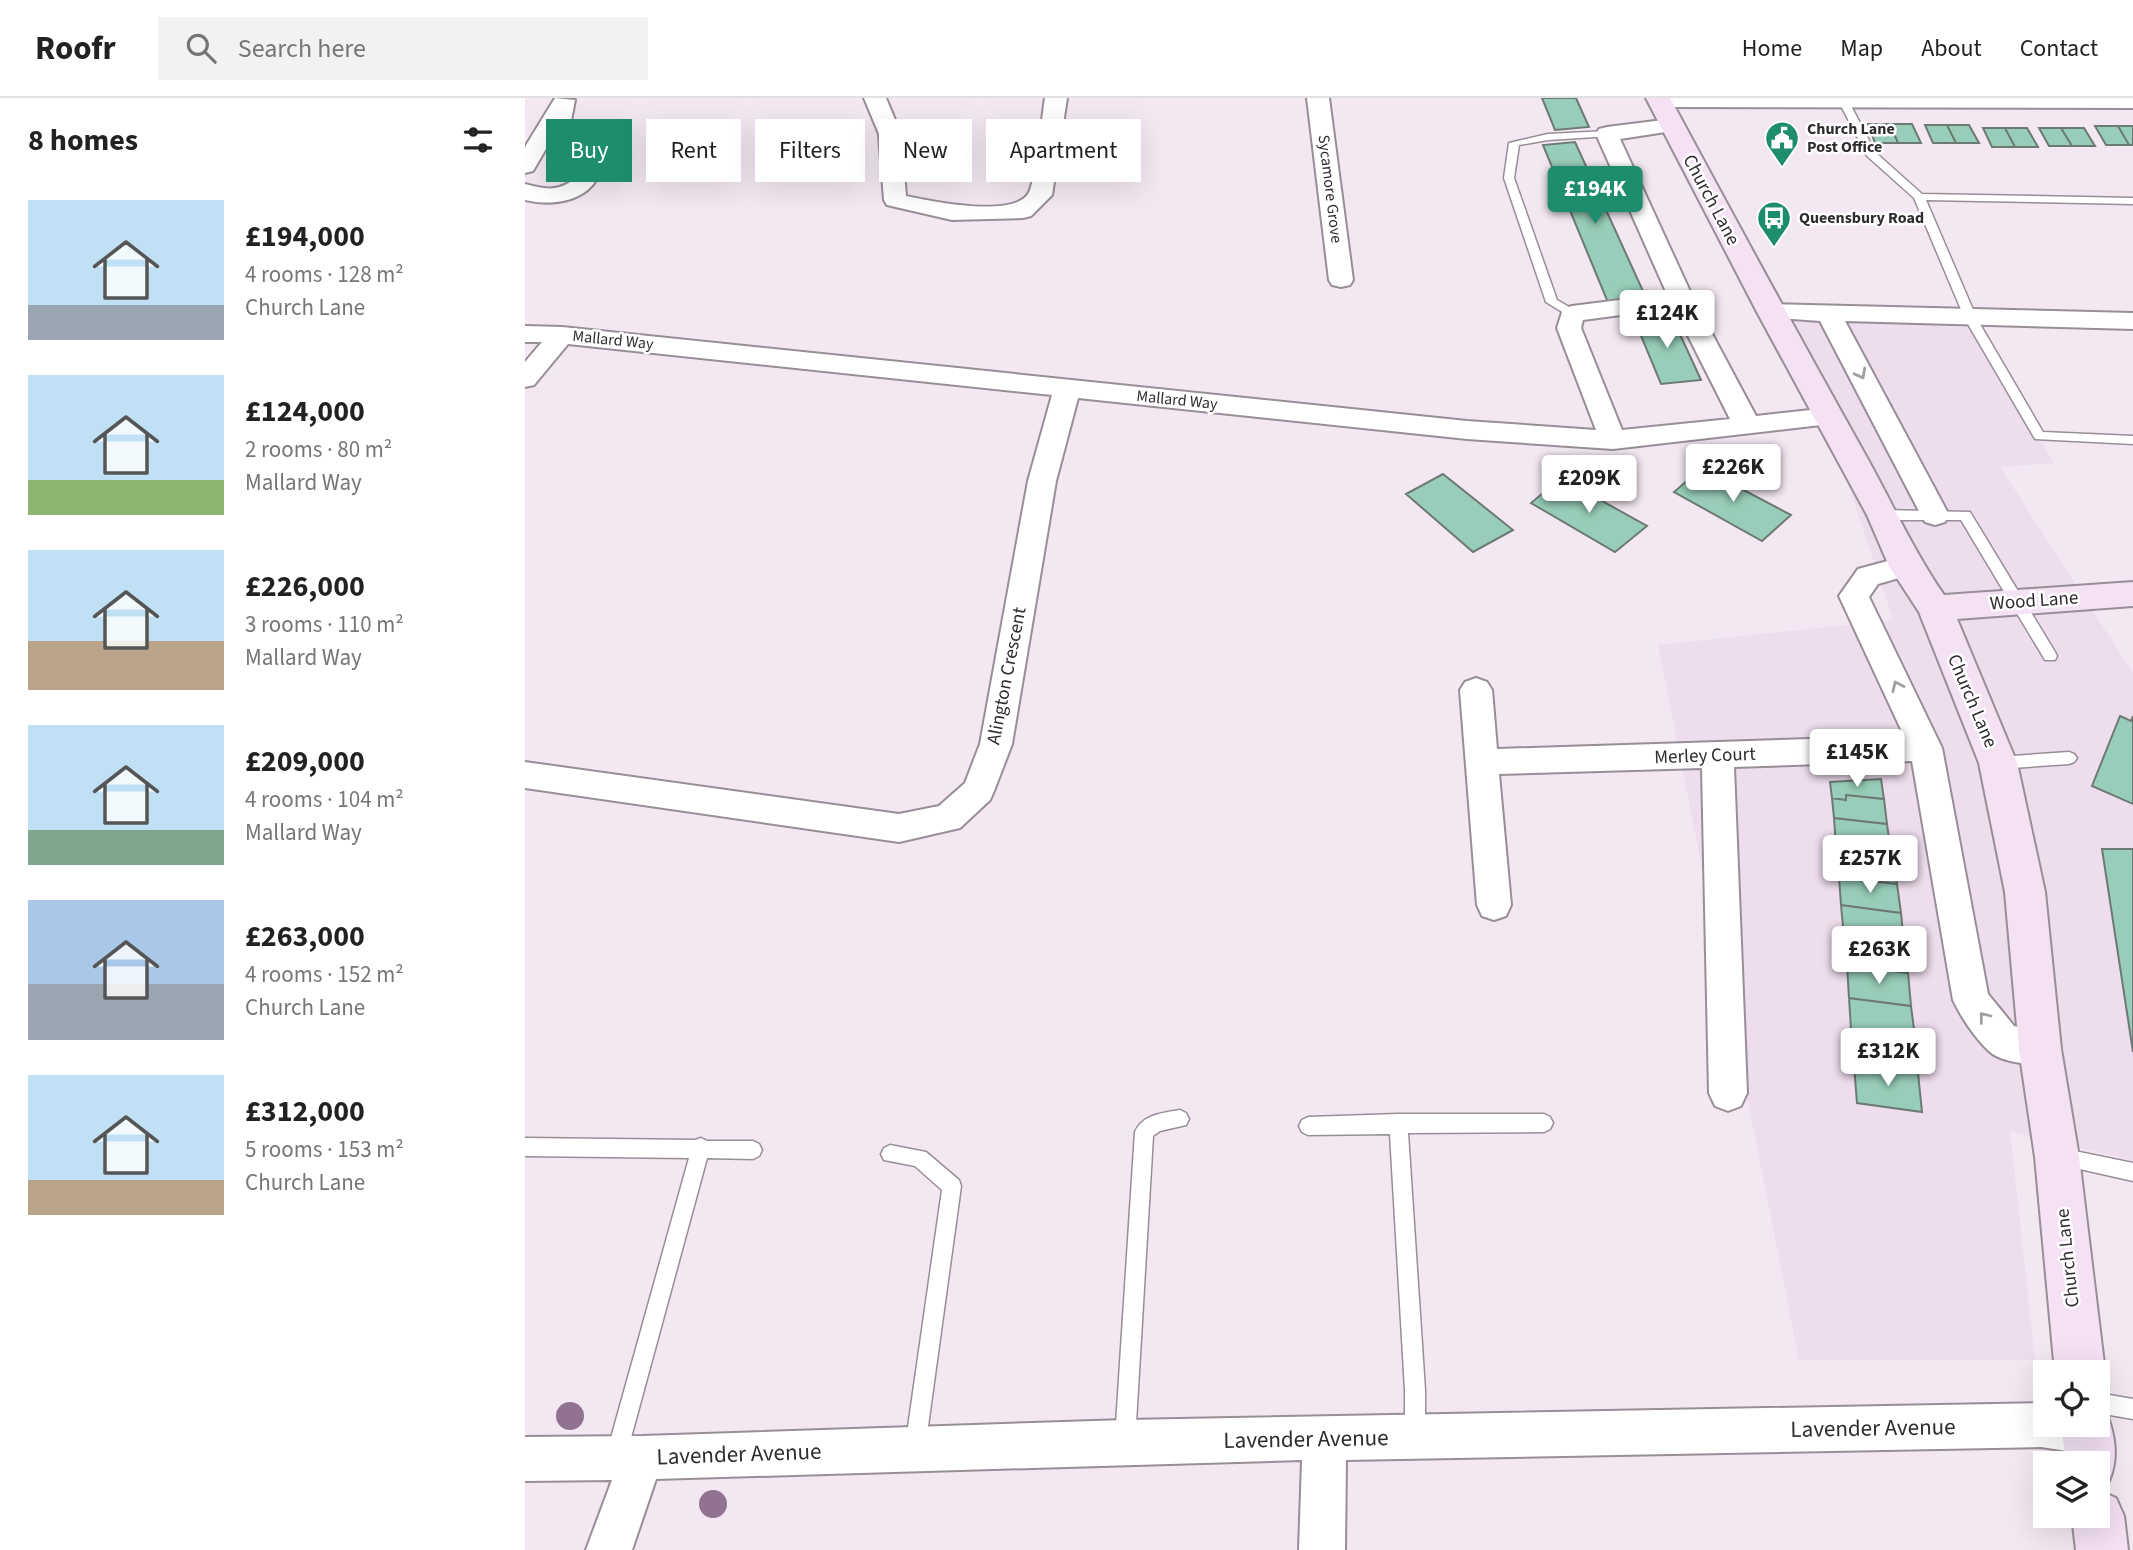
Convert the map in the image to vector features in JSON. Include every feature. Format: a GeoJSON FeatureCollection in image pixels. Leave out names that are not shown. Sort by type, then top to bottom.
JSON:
{"type":"FeatureCollection","features":[{"type":"Feature","properties":{"kind":"main road","name":"Church Lane"},"geometry":{"type":"LineString","coordinates":[[1663,108],[1883,515],[1906,566],[1935,608],[1998,763],[2025,892],[2040,1049],[2057,1157],[2079,1360]]}},
{"type":"Feature","properties":{"kind":"main road","name":"Wood Lane"},"geometry":{"type":"LineString","coordinates":[[1935,608],[2133,594]]}},
{"type":"Feature","properties":{"kind":"main road"},"geometry":{"type":"LineString","coordinates":[[2099,1528],[2102,1550]]}},
{"type":"Feature","properties":{"kind":"street"},"geometry":{"type":"LineString","coordinates":[[875,98],[890,134],[895,200],[952,214],[1023,211],[1041,195],[1056,98]]}},
{"type":"Feature","properties":{"kind":"street","name":"Sycamore Grove"},"geometry":{"type":"LineString","coordinates":[[1318,98],[1341,280]]}},
{"type":"Feature","properties":{"kind":"street"},"geometry":{"type":"LineString","coordinates":[[1747,425],[1682,300],[1607,134],[1663,108],[1844,99],[2133,102]]}},
{"type":"Feature","properties":{"kind":"street"},"geometry":{"type":"LineString","coordinates":[[525,166],[564,100]]}},
{"type":"Feature","properties":{"kind":"street"},"geometry":{"type":"LineString","coordinates":[[525,191],[543,198],[572,190],[583,184],[587,178],[590,166],[559,126],[564,100]]}},
{"type":"Feature","properties":{"kind":"street"},"geometry":{"type":"LineString","coordinates":[[1613,440],[1569,328],[1572,314],[1682,300]]}},
{"type":"Feature","properties":{"kind":"street"},"geometry":{"type":"LineString","coordinates":[[1771,312],[2133,321]]}},
{"type":"Feature","properties":{"kind":"street"},"geometry":{"type":"LineString","coordinates":[[1829,314],[1935,515]]}},
{"type":"Feature","properties":{"kind":"street","name":"Mallard Way"},"geometry":{"type":"LineString","coordinates":[[525,334],[562,335],[1467,430],[1613,440],[1829,417]]}},
{"type":"Feature","properties":{"kind":"street"},"geometry":{"type":"LineString","coordinates":[[525,379],[562,335]]}},
{"type":"Feature","properties":{"kind":"street","name":"Alington Crescent"},"geometry":{"type":"LineString","coordinates":[[525,775],[899,828],[948,818],[978,791],[996,744],[1042,481],[1067,389]]}},
{"type":"Feature","properties":{"kind":"street"},"geometry":{"type":"LineString","coordinates":[[1906,566],[1868,576],[1854,596],[1926,748],[1971,1000],[2003,1041],[2040,1049]]}},
{"type":"Feature","properties":{"kind":"street"},"geometry":{"type":"LineString","coordinates":[[1476,690],[1495,905]]}},
{"type":"Feature","properties":{"kind":"street","name":"Merley Court"},"geometry":{"type":"LineString","coordinates":[[1484,762],[1926,748]]}},
{"type":"Feature","properties":{"kind":"street"},"geometry":{"type":"LineString","coordinates":[[1718,756],[1728,1093]]}},
{"type":"Feature","properties":{"kind":"street","name":"Lavender Avenue"},"geometry":{"type":"LineString","coordinates":[[525,1459],[1125,1442],[2033,1425]]}},
{"type":"Feature","properties":{"kind":"street"},"geometry":{"type":"LineString","coordinates":[[1322,1550],[1325,1439]]}},
{"type":"Feature","properties":{"kind":"street"},"geometry":{"type":"LineString","coordinates":[[610,1550],[629,1458]]}},
{"type":"Feature","properties":{"kind":"lane"},"geometry":{"type":"LineString","coordinates":[[1844,99],[1871,154],[1919,197],[1971,319],[2039,436],[2133,440]]}},
{"type":"Feature","properties":{"kind":"lane"},"geometry":{"type":"LineString","coordinates":[[1572,314],[1552,302],[1509,178],[1514,144],[1548,137],[1607,134]]}},
{"type":"Feature","properties":{"kind":"lane"},"geometry":{"type":"LineString","coordinates":[[1919,197],[2133,201]]}},
{"type":"Feature","properties":{"kind":"lane"},"geometry":{"type":"LineString","coordinates":[[1883,515],[1965,516],[2050,656]]}},
{"type":"Feature","properties":{"kind":"lane"},"geometry":{"type":"LineString","coordinates":[[1998,763],[2069,758]]}},
{"type":"Feature","properties":{"kind":"lane"},"geometry":{"type":"LineString","coordinates":[[1125,1442],[1144,1132],[1156,1123],[1179,1119]]}},
{"type":"Feature","properties":{"kind":"lane"},"geometry":{"type":"LineString","coordinates":[[1398,1123],[1415,1390],[1415,1437]]}},
{"type":"Feature","properties":{"kind":"lane"},"geometry":{"type":"LineString","coordinates":[[1308,1126],[1544,1123]]}},
{"type":"Feature","properties":{"kind":"lane"},"geometry":{"type":"LineString","coordinates":[[525,1147],[701,1147],[753,1150]]}},
{"type":"Feature","properties":{"kind":"lane"},"geometry":{"type":"LineString","coordinates":[[629,1458],[701,1147]]}},
{"type":"Feature","properties":{"kind":"lane"},"geometry":{"type":"LineString","coordinates":[[890,1154],[919,1158],[952,1186],[915,1448]]}},
{"type":"Feature","properties":{"kind":"lane"},"geometry":{"type":"LineString","coordinates":[[2057,1157],[2133,1172]]}},
{"type":"Feature","properties":{"kind":"lane"},"geometry":{"type":"LineString","coordinates":[[2110,1420],[2133,1409]]}},
{"type":"Feature","properties":{"kind":"shaded area"},"geometry":{"type":"Polygon","coordinates":[[[1971,319],[2054,463],[2000,467],[2133,673],[2133,1161],[2010,1131],[2035,1360],[1799,1360],[1658,645],[1893,620],[1795,322],[1971,319]]]}},
{"type":"Feature","properties":{"kind":"building"},"geometry":{"type":"Polygon","coordinates":[[[1542,98],[1576,98],[1589,127],[1555,130],[1542,98]]]}},
{"type":"Feature","properties":{"kind":"building"},"geometry":{"type":"Polygon","coordinates":[[[1868,124],[1890,124],[1898,143],[1875,143],[1868,124]]]}},
{"type":"Feature","properties":{"kind":"building"},"geometry":{"type":"Polygon","coordinates":[[[1890,124],[1912,124],[1921,143],[1898,143],[1890,124]]]}},
{"type":"Feature","properties":{"kind":"building"},"geometry":{"type":"Polygon","coordinates":[[[1925,125],[1947,125],[1956,143],[1933,143],[1925,125]]]}},
{"type":"Feature","properties":{"kind":"building"},"geometry":{"type":"Polygon","coordinates":[[[1947,125],[1969,125],[1979,143],[1956,143],[1947,125]]]}},
{"type":"Feature","properties":{"kind":"building"},"geometry":{"type":"Polygon","coordinates":[[[2095,126],[2118,126],[2129,145],[2106,145],[2095,126]]]}},
{"type":"Feature","properties":{"kind":"building"},"geometry":{"type":"Polygon","coordinates":[[[2118,126],[2133,126],[2133,145],[2129,145],[2118,126]]]}},
{"type":"Feature","properties":{"kind":"building"},"geometry":{"type":"Polygon","coordinates":[[[1983,128],[2005,128],[2015,147],[1992,147],[1983,128]]]}},
{"type":"Feature","properties":{"kind":"building"},"geometry":{"type":"Polygon","coordinates":[[[2005,128],[2027,128],[2038,147],[2015,147],[2005,128]]]}},
{"type":"Feature","properties":{"kind":"building"},"geometry":{"type":"Polygon","coordinates":[[[2039,128],[2061,128],[2072,146],[2049,146],[2039,128]]]}},
{"type":"Feature","properties":{"kind":"building"},"geometry":{"type":"Polygon","coordinates":[[[2061,128],[2084,128],[2095,146],[2072,146],[2061,128]]]}},
{"type":"Feature","properties":{"kind":"building"},"geometry":{"type":"Polygon","coordinates":[[[1575,142],[1648,302],[1609,305],[1543,145],[1575,142]]]}},
{"type":"Feature","properties":{"kind":"building"},"geometry":{"type":"Polygon","coordinates":[[[1672,317],[1701,380],[1661,384],[1634,319],[1672,317]]]}},
{"type":"Feature","properties":{"kind":"building"},"geometry":{"type":"Polygon","coordinates":[[[1702,468],[1791,515],[1762,541],[1674,492],[1702,468]]]}},
{"type":"Feature","properties":{"kind":"building"},"geometry":{"type":"Polygon","coordinates":[[[1443,474],[1513,530],[1473,552],[1406,494],[1443,474]]]}},
{"type":"Feature","properties":{"kind":"building"},"geometry":{"type":"Polygon","coordinates":[[[1561,478],[1647,526],[1615,552],[1531,503],[1561,478]]]}},
{"type":"Feature","properties":{"kind":"building"},"geometry":{"type":"Polygon","coordinates":[[[2120,716],[2131,721],[2133,716],[2133,804],[2092,786],[2120,716]]]}},
{"type":"Feature","properties":{"kind":"building"},"geometry":{"type":"Polygon","coordinates":[[[1881,779],[1884,799],[1846,795],[1846,800],[1832,798],[1830,782],[1881,779]]]}},
{"type":"Feature","properties":{"kind":"building"},"geometry":{"type":"Polygon","coordinates":[[[1846,795],[1884,799],[1887,824],[1834,818],[1832,798],[1846,800],[1846,795]]]}},
{"type":"Feature","properties":{"kind":"building"},"geometry":{"type":"Polygon","coordinates":[[[1834,818],[1887,824],[1891,854],[1836,847],[1834,818]]]}},
{"type":"Feature","properties":{"kind":"building"},"geometry":{"type":"Polygon","coordinates":[[[1836,847],[1891,854],[1897,884],[1839,877],[1836,847]]]}},
{"type":"Feature","properties":{"kind":"building"},"geometry":{"type":"Polygon","coordinates":[[[2102,849],[2133,849],[2133,1052],[2102,849]]]}},
{"type":"Feature","properties":{"kind":"building"},"geometry":{"type":"Polygon","coordinates":[[[1839,877],[1897,884],[1901,913],[1841,905],[1839,877]]]}},
{"type":"Feature","properties":{"kind":"building"},"geometry":{"type":"Polygon","coordinates":[[[1841,905],[1901,913],[1904,944],[1844,937],[1841,905]]]}},
{"type":"Feature","properties":{"kind":"building"},"geometry":{"type":"Polygon","coordinates":[[[1844,937],[1904,944],[1908,973],[1847,965],[1844,937]]]}},
{"type":"Feature","properties":{"kind":"building"},"geometry":{"type":"Polygon","coordinates":[[[1847,965],[1908,973],[1911,1006],[1849,998],[1847,965]]]}},
{"type":"Feature","properties":{"kind":"building"},"geometry":{"type":"Polygon","coordinates":[[[1849,998],[1911,1006],[1915,1037],[1851,1029],[1849,998]]]}},
{"type":"Feature","properties":{"kind":"building"},"geometry":{"type":"Polygon","coordinates":[[[1851,1029],[1915,1037],[1918,1073],[1854,1065],[1851,1029]]]}},
{"type":"Feature","properties":{"kind":"building"},"geometry":{"type":"Polygon","coordinates":[[[1854,1065],[1918,1073],[1922,1112],[1857,1103],[1854,1065]]]}},
{"type":"Feature","properties":{"kind":"place","name":"Church Lane Post Office"},"geometry":{"type":"Point","coordinates":[1782,168]}},
{"type":"Feature","properties":{"kind":"place","name":"Queensbury Road"},"geometry":{"type":"Point","coordinates":[1774,248]}}]}
